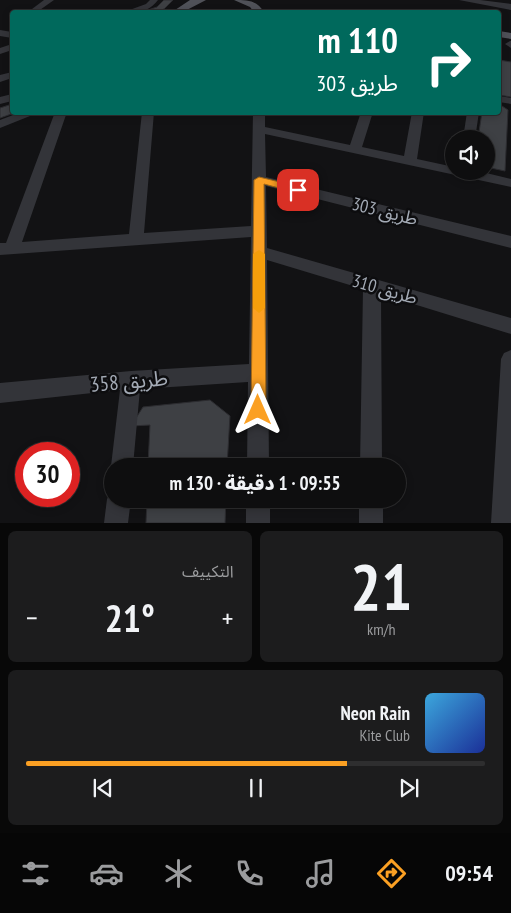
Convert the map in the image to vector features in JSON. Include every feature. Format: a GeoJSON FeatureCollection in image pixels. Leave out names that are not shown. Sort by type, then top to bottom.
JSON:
{"type":"FeatureCollection","features":[{"type":"Feature","properties":{"kind":"main road"},"geometry":{"type":"LineString","coordinates":[[183,6],[201,0]]}},
{"type":"Feature","properties":{"kind":"main road"},"geometry":{"type":"LineString","coordinates":[[239,0],[259,8]]}},
{"type":"Feature","properties":{"kind":"street"},"geometry":{"type":"LineString","coordinates":[[35,10],[50,0]]}},
{"type":"Feature","properties":{"kind":"street"},"geometry":{"type":"LineString","coordinates":[[135,10],[149,6],[154,0]]}},
{"type":"Feature","properties":{"kind":"street"},"geometry":{"type":"LineString","coordinates":[[462,0],[508,5]]}},
{"type":"Feature","properties":{"kind":"street"},"geometry":{"type":"LineString","coordinates":[[0,124],[26,115]]}},
{"type":"Feature","properties":{"kind":"street"},"geometry":{"type":"LineString","coordinates":[[60,115],[6,249],[258,231]]}},
{"type":"Feature","properties":{"kind":"street"},"geometry":{"type":"LineString","coordinates":[[136,240],[148,115]]}},
{"type":"Feature","properties":{"kind":"street"},"geometry":{"type":"LineString","coordinates":[[355,150],[366,115]]}},
{"type":"Feature","properties":{"kind":"street"},"geometry":{"type":"LineString","coordinates":[[410,161],[418,115]]}},
{"type":"Feature","properties":{"kind":"street"},"geometry":{"type":"LineString","coordinates":[[470,130],[472,115]]}},
{"type":"Feature","properties":{"kind":"street"},"geometry":{"type":"LineString","coordinates":[[258,458],[258,121],[355,150],[445,168]]}},
{"type":"Feature","properties":{"kind":"street"},"geometry":{"type":"LineString","coordinates":[[495,179],[511,183]]}},
{"type":"Feature","properties":{"kind":"street","name":"طريق 303"},"geometry":{"type":"LineString","coordinates":[[259,180],[511,242]]}},
{"type":"Feature","properties":{"kind":"street","name":"طريق 310"},"geometry":{"type":"LineString","coordinates":[[259,252],[511,326]]}},
{"type":"Feature","properties":{"kind":"street"},"geometry":{"type":"LineString","coordinates":[[371,458],[372,285]]}},
{"type":"Feature","properties":{"kind":"street"},"geometry":{"type":"LineString","coordinates":[[503,523],[511,359]]}},
{"type":"Feature","properties":{"kind":"street","name":"طريق 358"},"geometry":{"type":"LineString","coordinates":[[0,394],[131,380],[258,372]]}},
{"type":"Feature","properties":{"kind":"street"},"geometry":{"type":"LineString","coordinates":[[123,458],[131,380]]}},
{"type":"Feature","properties":{"kind":"street"},"geometry":{"type":"LineString","coordinates":[[116,523],[118,508]]}},
{"type":"Feature","properties":{"kind":"street"},"geometry":{"type":"LineString","coordinates":[[258,508],[258,523]]}},
{"type":"Feature","properties":{"kind":"street"},"geometry":{"type":"LineString","coordinates":[[371,508],[371,523]]}},
{"type":"Feature","properties":{"kind":"building"},"geometry":{"type":"Polygon","coordinates":[[[164,0],[173,0],[164,9],[148,10],[157,7],[164,0]]]}},
{"type":"Feature","properties":{"kind":"building"},"geometry":{"type":"Polygon","coordinates":[[[501,60],[511,62],[511,97],[501,95],[501,60]]]}},
{"type":"Feature","properties":{"kind":"building"},"geometry":{"type":"Polygon","coordinates":[[[10,105],[10,114],[0,118],[0,108],[10,105]]]}},
{"type":"Feature","properties":{"kind":"building"},"geometry":{"type":"Polygon","coordinates":[[[501,105],[508,110],[505,171],[495,169],[495,130],[479,130],[482,115],[501,115],[501,105]]]}},
{"type":"Feature","properties":{"kind":"building"},"geometry":{"type":"Polygon","coordinates":[[[210,400],[230,416],[227,458],[148,458],[150,425],[131,426],[143,407],[210,400]]]}},
{"type":"Feature","properties":{"kind":"building"},"geometry":{"type":"Polygon","coordinates":[[[147,508],[226,508],[225,523],[146,523],[147,508]]]}},
{"type":"Feature","properties":{"kind":"slow traffic"},"geometry":{"type":"LineString","coordinates":[[259,254],[259,308]]}},
{"type":"Feature","properties":{"kind":"route"},"geometry":{"type":"LineString","coordinates":[[258,410],[259,180],[298,190]]}}]}
